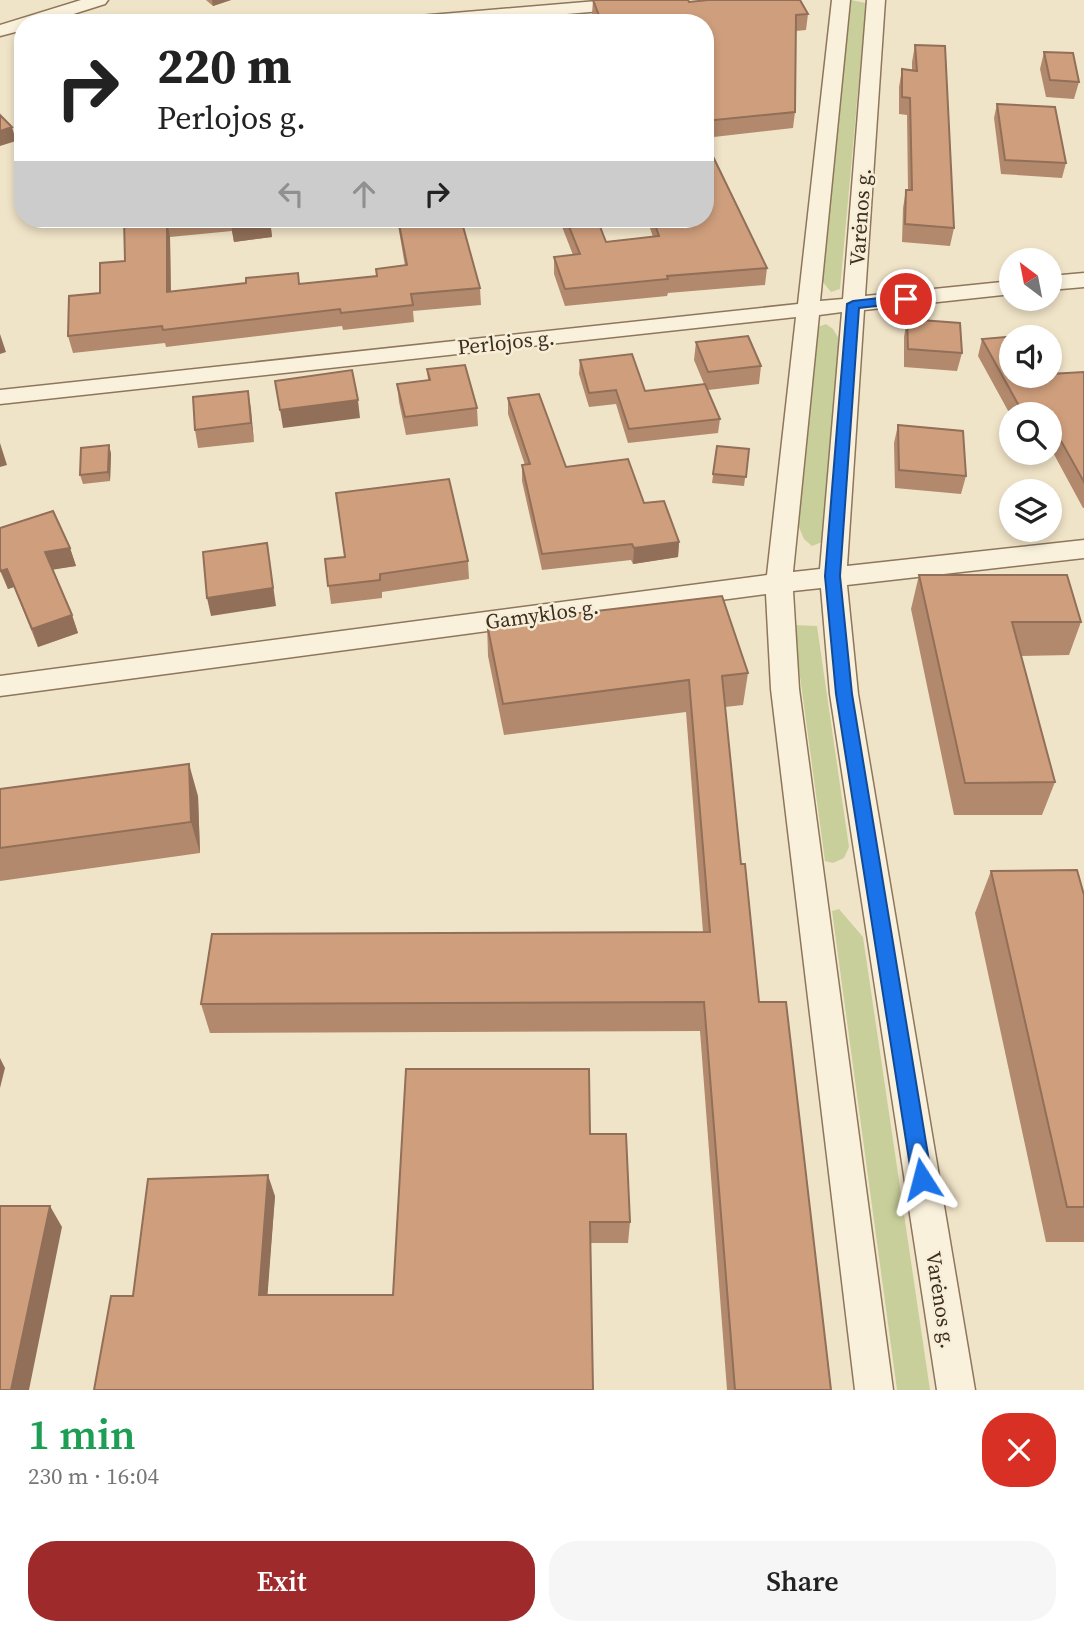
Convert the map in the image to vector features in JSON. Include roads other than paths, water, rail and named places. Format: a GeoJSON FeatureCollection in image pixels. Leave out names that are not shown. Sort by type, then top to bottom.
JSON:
{"type":"FeatureCollection","features":[{"type":"Feature","properties":{"kind":"street"},"geometry":{"type":"LineString","coordinates":[[54,14],[99,0]]}},
{"type":"Feature","properties":{"kind":"street"},"geometry":{"type":"LineString","coordinates":[[503,14],[672,0]]}},
{"type":"Feature","properties":{"kind":"street","name":"Varėnos g."},"geometry":{"type":"LineString","coordinates":[[841,0],[779,583],[785,689],[874,1390]]}},
{"type":"Feature","properties":{"kind":"street","name":"Varėnos g."},"geometry":{"type":"LineString","coordinates":[[877,0],[832,576],[844,694],[956,1390]]}},
{"type":"Feature","properties":{"kind":"street"},"geometry":{"type":"LineString","coordinates":[[1062,282],[1084,279]]}},
{"type":"Feature","properties":{"kind":"street","name":"Perlojos g."},"geometry":{"type":"LineString","coordinates":[[0,397],[999,288]]}},
{"type":"Feature","properties":{"kind":"street","name":"Gamyklos g."},"geometry":{"type":"LineString","coordinates":[[0,686],[832,576],[1084,549]]}}]}
